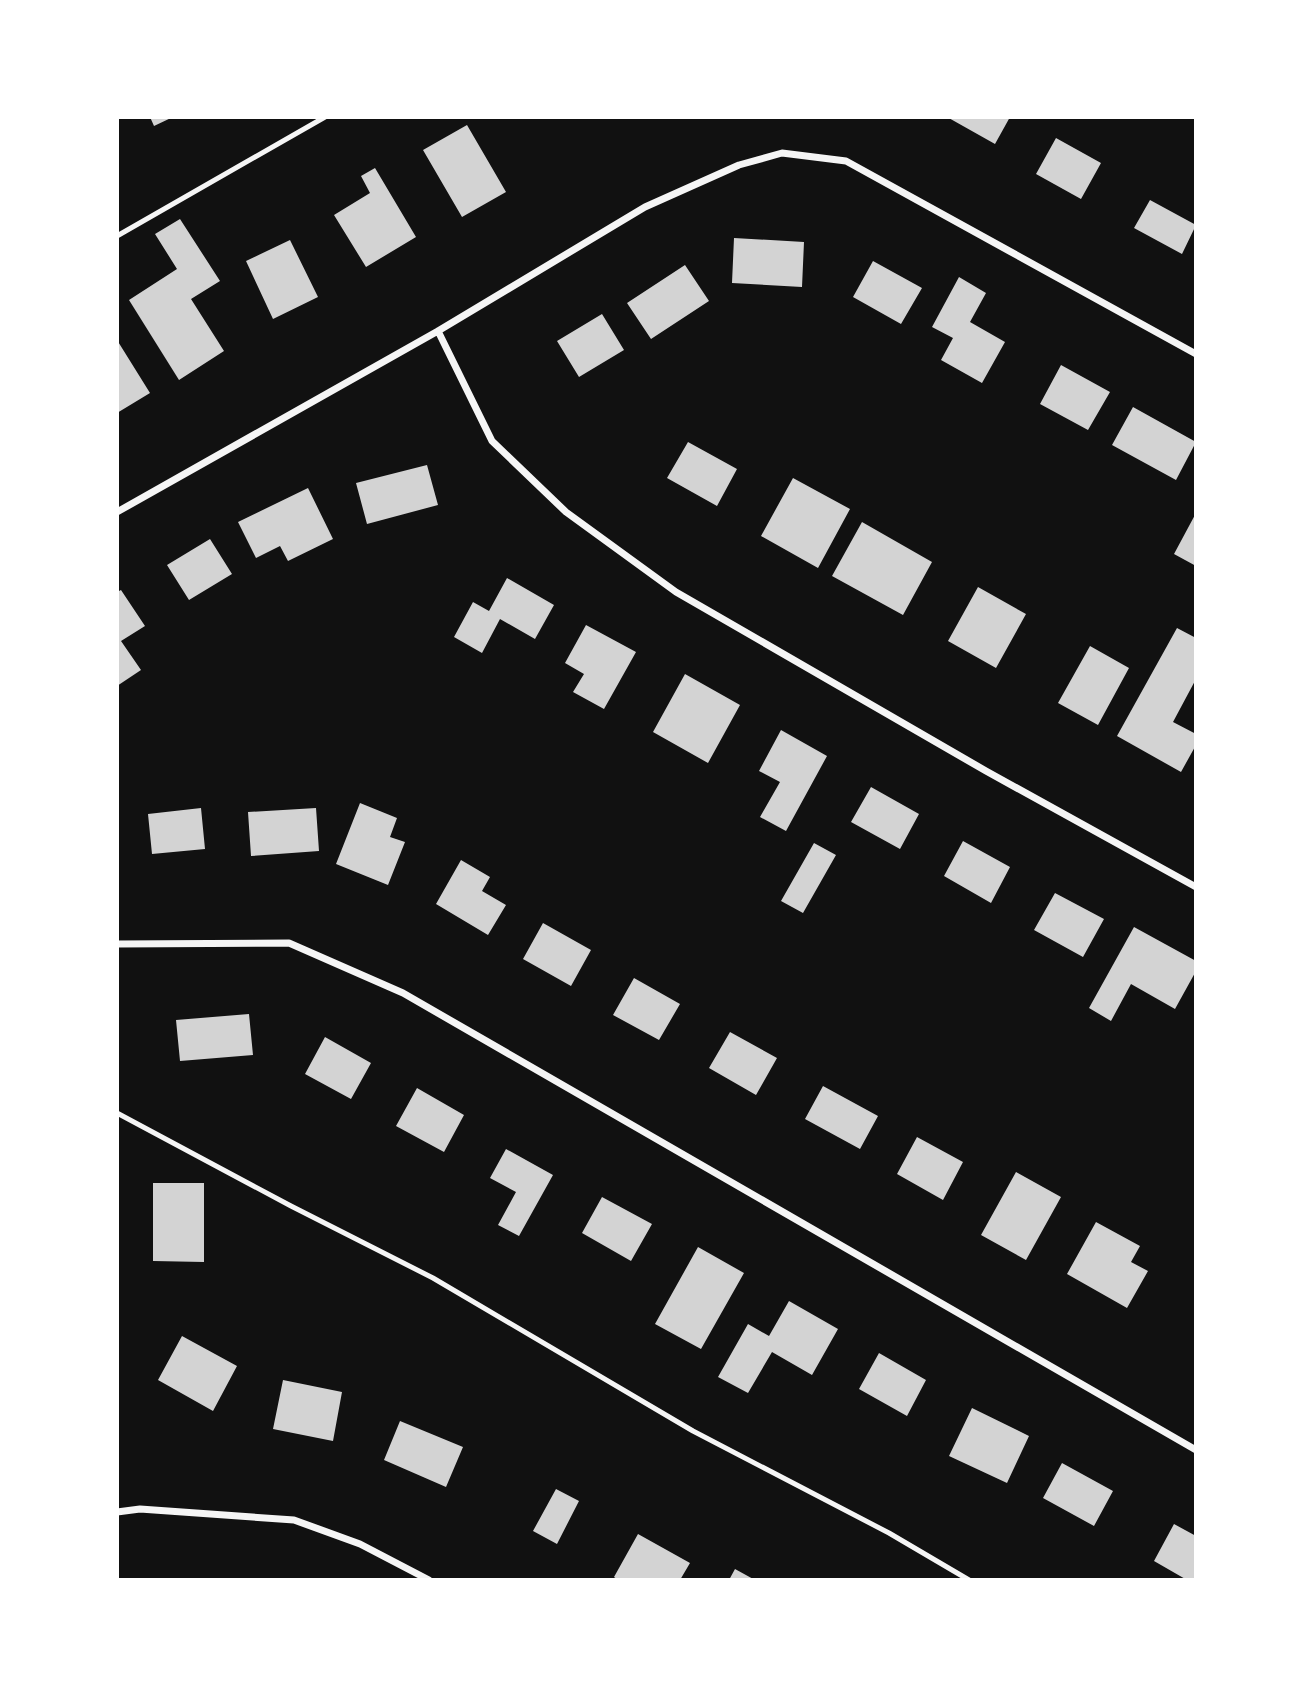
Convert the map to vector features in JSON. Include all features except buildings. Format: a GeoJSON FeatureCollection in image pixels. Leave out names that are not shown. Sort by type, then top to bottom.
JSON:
{"type":"FeatureCollection","features":[{"type":"Feature","properties":{"kind":"street"},"geometry":{"type":"LineString","coordinates":[[117,512],[438,331],[645,207],[739,165],[782,153],[846,161],[1196,354]]}},
{"type":"Feature","properties":{"kind":"street"},"geometry":{"type":"LineString","coordinates":[[438,331],[492,440],[566,512],[687,599],[986,771],[1196,887]]}},
{"type":"Feature","properties":{"kind":"street"},"geometry":{"type":"LineString","coordinates":[[117,944],[289,943],[403,993],[1196,1450]]}},
{"type":"Feature","properties":{"kind":"street"},"geometry":{"type":"LineString","coordinates":[[117,1512],[140,1509],[294,1520],[360,1544],[429,1580]]}},
{"type":"Feature","properties":{"kind":"lane"},"geometry":{"type":"LineString","coordinates":[[117,236],[325,117]]}},
{"type":"Feature","properties":{"kind":"lane"},"geometry":{"type":"LineString","coordinates":[[117,1113],[433,1278],[694,1431],[889,1533],[969,1580]]}}]}
